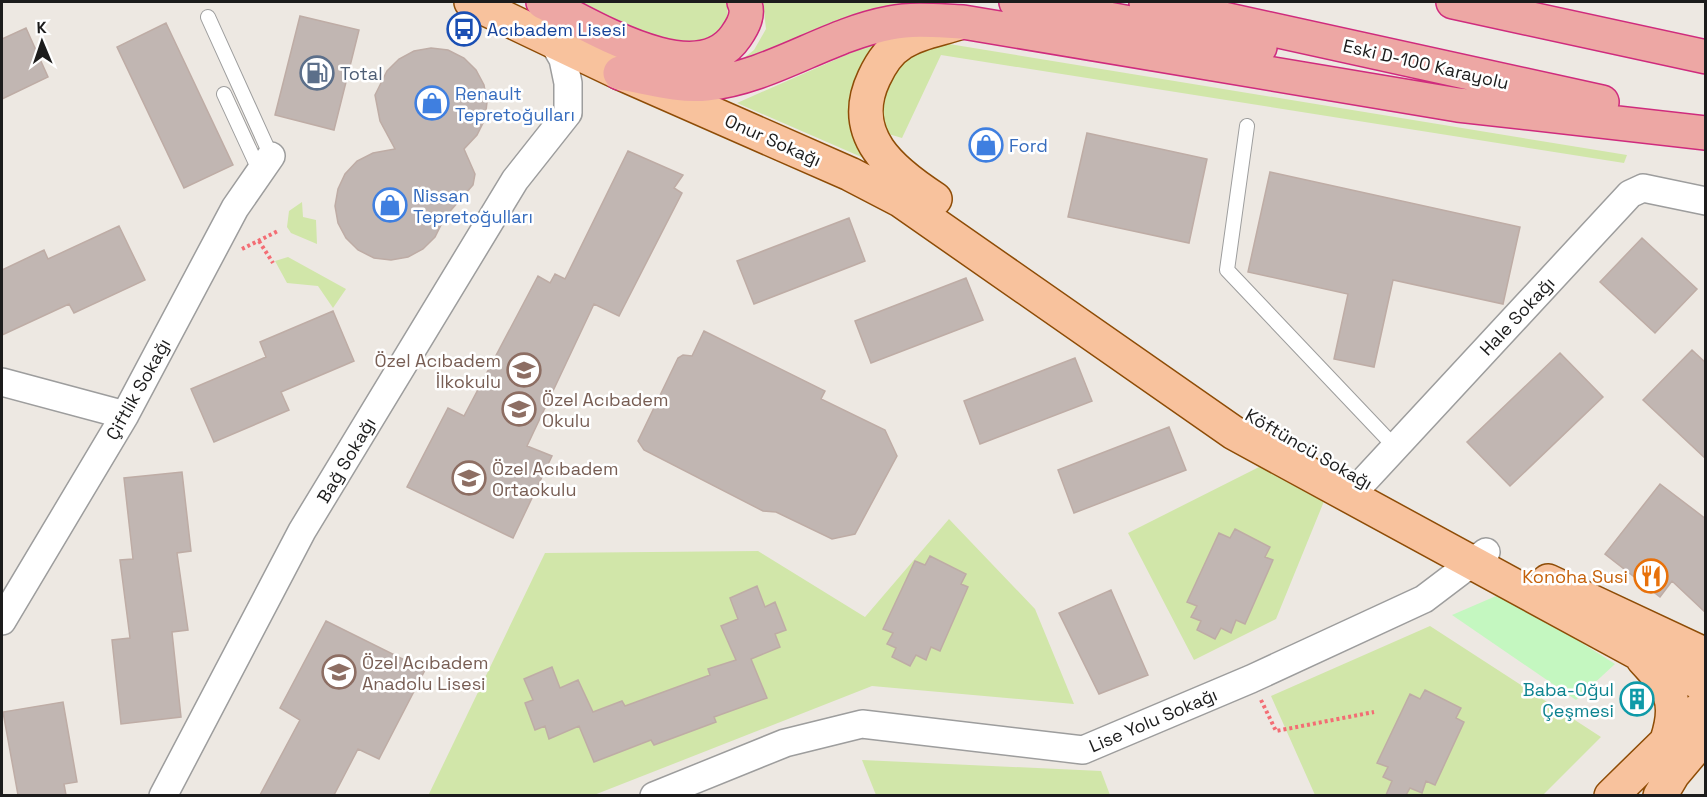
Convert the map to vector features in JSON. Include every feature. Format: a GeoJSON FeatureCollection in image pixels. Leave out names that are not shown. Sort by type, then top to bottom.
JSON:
{"type":"FeatureCollection","features":[{"type":"Feature","properties":{"kind":"highway"},"geometry":{"type":"LineString","coordinates":[[543,2],[655,53],[676,59],[701,60],[716,55],[730,45],[744,24],[746,6],[744,2]]}},
{"type":"Feature","properties":{"kind":"highway"},"geometry":{"type":"LineString","coordinates":[[1016,2],[1214,40],[1526,86]]}},
{"type":"Feature","properties":{"kind":"highway","name":"Eski D-100 Karayolu"},"geometry":{"type":"LineString","coordinates":[[1146,2],[1706,124]]}},
{"type":"Feature","properties":{"kind":"highway"},"geometry":{"type":"LineString","coordinates":[[1453,2],[1706,57]]}},
{"type":"Feature","properties":{"kind":"highway"},"geometry":{"type":"LineString","coordinates":[[620,73],[705,85],[780,65],[827,43],[890,23],[920,20],[963,22],[1458,105],[1706,133]]}},
{"type":"Feature","properties":{"kind":"main road","name":"Onur Sokağı"},"geometry":{"type":"LineString","coordinates":[[471,2],[620,73],[930,208]]}},
{"type":"Feature","properties":{"kind":"main road"},"geometry":{"type":"LineString","coordinates":[[930,208],[882,157],[870,134],[865,109],[870,88],[881,64],[902,43],[963,22]]}},
{"type":"Feature","properties":{"kind":"main road","name":"Köftüncü Sokağı"},"geometry":{"type":"LineString","coordinates":[[930,208],[1245,412],[1357,488],[1479,557],[1641,640],[1706,686]]}},
{"type":"Feature","properties":{"kind":"main road"},"geometry":{"type":"LineString","coordinates":[[1641,640],[1706,648]]}},
{"type":"Feature","properties":{"kind":"main road","name":"Köftüncü Sokağı"},"geometry":{"type":"LineString","coordinates":[[1641,640],[1706,655]]}},
{"type":"Feature","properties":{"kind":"main road","name":"Köftüncü Sokağı"},"geometry":{"type":"LineString","coordinates":[[1641,640],[1668,686],[1674,711],[1666,740]]}},
{"type":"Feature","properties":{"kind":"main road"},"geometry":{"type":"LineString","coordinates":[[1611,795],[1706,703]]}},
{"type":"Feature","properties":{"kind":"main road"},"geometry":{"type":"LineString","coordinates":[[1661,795],[1673,774],[1706,735]]}},
{"type":"Feature","properties":{"kind":"main road"},"geometry":{"type":"LineString","coordinates":[[1661,795],[1706,753]]}},
{"type":"Feature","properties":{"kind":"street","name":"Bağ Sokağı"},"geometry":{"type":"LineString","coordinates":[[163,795],[302,531],[515,180],[568,113],[568,83],[562,59],[552,40]]}},
{"type":"Feature","properties":{"kind":"street","name":"Çiftlik Sokağı"},"geometry":{"type":"LineString","coordinates":[[2,621],[125,415],[235,208],[266,164]]}},
{"type":"Feature","properties":{"kind":"street","name":"Hale Sokağı"},"geometry":{"type":"LineString","coordinates":[[1357,488],[1630,194],[1643,188],[1706,201]]}},
{"type":"Feature","properties":{"kind":"street"},"geometry":{"type":"LineString","coordinates":[[2,382],[125,415]]}},
{"type":"Feature","properties":{"kind":"street","name":"Lise Yolu Sokağı"},"geometry":{"type":"LineString","coordinates":[[654,795],[785,743],[862,724],[1083,750],[1363,629],[1424,599],[1479,557]]}},
{"type":"Feature","properties":{"kind":"lane"},"geometry":{"type":"LineString","coordinates":[[208,17],[266,164]]}},
{"type":"Feature","properties":{"kind":"lane"},"geometry":{"type":"LineString","coordinates":[[224,94],[266,164]]}},
{"type":"Feature","properties":{"kind":"lane"},"geometry":{"type":"LineString","coordinates":[[1247,126],[1227,270],[1395,447]]}},
{"type":"Feature","properties":{"kind":"path"},"geometry":{"type":"LineString","coordinates":[[238,252],[278,231]]}},
{"type":"Feature","properties":{"kind":"path"},"geometry":{"type":"LineString","coordinates":[[260,241],[273,263]]}},
{"type":"Feature","properties":{"kind":"path"},"geometry":{"type":"LineString","coordinates":[[1258,693],[1276,731],[1374,712]]}},
{"type":"Feature","properties":{"kind":"green space"},"geometry":{"type":"Polygon","coordinates":[[[567,2],[727,2],[728,18],[707,45],[654,39],[567,2]]]}},
{"type":"Feature","properties":{"kind":"green space"},"geometry":{"type":"Polygon","coordinates":[[[763,2],[901,2],[923,6],[723,74],[754,50],[766,29],[763,2]]]}},
{"type":"Feature","properties":{"kind":"green space"},"geometry":{"type":"Polygon","coordinates":[[[887,37],[873,162],[737,103],[887,37]]]}},
{"type":"Feature","properties":{"kind":"green space"},"geometry":{"type":"Polygon","coordinates":[[[949,44],[1627,155],[1624,163],[941,55],[902,138],[885,133],[883,105],[888,87],[899,69],[905,61],[921,49],[930,45],[949,44]]]}},
{"type":"Feature","properties":{"kind":"green space"},"geometry":{"type":"Polygon","coordinates":[[[302,202],[303,217],[316,220],[317,244],[291,233],[287,227],[289,211],[302,202]]]}},
{"type":"Feature","properties":{"kind":"green space"},"geometry":{"type":"Polygon","coordinates":[[[288,257],[346,289],[333,308],[318,286],[287,283],[275,261],[288,257]]]}},
{"type":"Feature","properties":{"kind":"green space"},"geometry":{"type":"Polygon","coordinates":[[[1271,461],[1329,489],[1276,619],[1194,660],[1128,533],[1271,461]]]}},
{"type":"Feature","properties":{"kind":"green space"},"geometry":{"type":"Polygon","coordinates":[[[949,519],[1035,609],[1074,704],[872,686],[594,795],[428,796],[545,553],[758,551],[865,617],[949,519]]]}},
{"type":"Feature","properties":{"kind":"green space"},"geometry":{"type":"Polygon","coordinates":[[[1503,593],[1615,664],[1576,700],[1452,615],[1503,593]]]}},
{"type":"Feature","properties":{"kind":"green space"},"geometry":{"type":"Polygon","coordinates":[[[1430,626],[1601,737],[1543,795],[1315,795],[1271,696],[1430,626]]]}},
{"type":"Feature","properties":{"kind":"green space"},"geometry":{"type":"Polygon","coordinates":[[[862,760],[1101,771],[1110,795],[876,795],[862,760]]]}},
{"type":"Feature","properties":{"kind":"building"},"geometry":{"type":"Polygon","coordinates":[[[300,16],[359,30],[334,130],[275,115],[300,16]]]}},
{"type":"Feature","properties":{"kind":"building"},"geometry":{"type":"Polygon","coordinates":[[[166,23],[233,165],[184,188],[117,47],[166,23]]]}},
{"type":"Feature","properties":{"kind":"building"},"geometry":{"type":"Polygon","coordinates":[[[26,28],[48,77],[2,99],[2,39],[26,28]]]}},
{"type":"Feature","properties":{"kind":"building"},"geometry":{"type":"Polygon","coordinates":[[[431,48],[448,50],[464,58],[476,70],[484,85],[487,102],[485,119],[477,135],[464,149],[475,174],[473,185],[445,217],[435,237],[423,249],[408,257],[391,260],[374,258],[358,250],[346,238],[338,223],[335,206],[338,189],[345,174],[357,161],[373,153],[395,149],[380,121],[375,95],[387,71],[399,59],[414,51],[431,48]]]}},
{"type":"Feature","properties":{"kind":"building"},"geometry":{"type":"Polygon","coordinates":[[[1087,133],[1207,159],[1189,243],[1068,217],[1087,133]]]}},
{"type":"Feature","properties":{"kind":"building"},"geometry":{"type":"Polygon","coordinates":[[[628,151],[683,175],[674,188],[682,193],[619,316],[594,304],[527,446],[552,456],[513,538],[407,487],[448,408],[464,416],[538,276],[550,283],[555,274],[565,279],[628,151]]]}},
{"type":"Feature","properties":{"kind":"building"},"geometry":{"type":"Polygon","coordinates":[[[1270,172],[1520,227],[1503,304],[1393,280],[1374,367],[1334,359],[1348,294],[1248,272],[1270,172]]]}},
{"type":"Feature","properties":{"kind":"building"},"geometry":{"type":"Polygon","coordinates":[[[849,218],[865,261],[754,304],[737,261],[849,218]]]}},
{"type":"Feature","properties":{"kind":"building"},"geometry":{"type":"Polygon","coordinates":[[[119,226],[145,280],[74,313],[69,304],[2,335],[2,270],[44,250],[48,259],[119,226]]]}},
{"type":"Feature","properties":{"kind":"building"},"geometry":{"type":"Polygon","coordinates":[[[1642,238],[1697,289],[1655,333],[1600,282],[1642,238]]]}},
{"type":"Feature","properties":{"kind":"building"},"geometry":{"type":"Polygon","coordinates":[[[966,278],[983,320],[871,363],[855,321],[966,278]]]}},
{"type":"Feature","properties":{"kind":"building"},"geometry":{"type":"Polygon","coordinates":[[[333,311],[354,361],[281,392],[289,410],[214,442],[191,389],[266,357],[260,342],[333,311]]]}},
{"type":"Feature","properties":{"kind":"building"},"geometry":{"type":"Polygon","coordinates":[[[704,331],[825,391],[821,399],[885,430],[897,456],[855,534],[832,539],[776,512],[763,511],[644,450],[638,441],[678,358],[683,355],[692,356],[704,331]]]}},
{"type":"Feature","properties":{"kind":"building"},"geometry":{"type":"Polygon","coordinates":[[[1692,350],[1706,363],[1706,459],[1643,400],[1692,350]]]}},
{"type":"Feature","properties":{"kind":"building"},"geometry":{"type":"Polygon","coordinates":[[[1560,353],[1603,397],[1510,486],[1467,442],[1560,353]]]}},
{"type":"Feature","properties":{"kind":"building"},"geometry":{"type":"Polygon","coordinates":[[[1075,358],[1092,401],[980,444],[964,401],[1075,358]]]}},
{"type":"Feature","properties":{"kind":"building"},"geometry":{"type":"Polygon","coordinates":[[[1169,427],[1186,470],[1074,513],[1058,470],[1169,427]]]}},
{"type":"Feature","properties":{"kind":"building"},"geometry":{"type":"Polygon","coordinates":[[[182,472],[191,551],[177,553],[188,630],[172,632],[181,717],[121,724],[112,640],[130,638],[120,560],[133,559],[124,478],[182,472]]]}},
{"type":"Feature","properties":{"kind":"building"},"geometry":{"type":"Polygon","coordinates":[[[1660,484],[1706,519],[1706,613],[1672,581],[1660,597],[1605,554],[1660,484]]]}},
{"type":"Feature","properties":{"kind":"building"},"geometry":{"type":"Polygon","coordinates":[[[1235,529],[1270,547],[1265,557],[1273,560],[1245,624],[1236,620],[1231,633],[1221,628],[1215,639],[1197,630],[1201,621],[1191,617],[1197,606],[1187,602],[1219,533],[1230,538],[1235,529]]]}},
{"type":"Feature","properties":{"kind":"building"},"geometry":{"type":"Polygon","coordinates":[[[930,556],[966,574],[961,584],[968,587],[940,651],[931,647],[926,660],[916,655],[910,666],[892,657],[896,648],[887,644],[893,633],[883,629],[915,561],[925,565],[930,556]]]}},
{"type":"Feature","properties":{"kind":"building"},"geometry":{"type":"Polygon","coordinates":[[[757,586],[765,607],[775,602],[786,630],[775,634],[780,647],[751,659],[767,698],[714,717],[716,722],[654,745],[651,740],[594,762],[579,726],[549,739],[545,726],[535,730],[525,703],[533,700],[524,679],[552,667],[560,688],[578,680],[593,712],[622,701],[625,706],[710,675],[708,669],[736,660],[721,626],[738,619],[730,598],[757,586]]]}},
{"type":"Feature","properties":{"kind":"building"},"geometry":{"type":"Polygon","coordinates":[[[1111,590],[1148,675],[1099,694],[1059,613],[1111,590]]]}},
{"type":"Feature","properties":{"kind":"building"},"geometry":{"type":"Polygon","coordinates":[[[326,621],[425,670],[379,759],[358,749],[334,795],[260,795],[300,720],[280,708],[326,621]]]}},
{"type":"Feature","properties":{"kind":"building"},"geometry":{"type":"Polygon","coordinates":[[[1425,690],[1461,708],[1456,718],[1464,722],[1435,785],[1426,781],[1422,793],[1410,788],[1406,795],[1386,795],[1392,781],[1383,777],[1388,767],[1377,763],[1410,694],[1420,699],[1425,690]]]}},
{"type":"Feature","properties":{"kind":"building"},"geometry":{"type":"Polygon","coordinates":[[[63,702],[77,782],[64,784],[66,795],[18,795],[3,712],[63,702]]]}},
{"type":"Feature","properties":{"kind":"place","name":"Acıbadem Lisesi"},"geometry":{"type":"Point","coordinates":[464,29]}},
{"type":"Feature","properties":{"kind":"place","name":"Total"},"geometry":{"type":"Point","coordinates":[317,73]}},
{"type":"Feature","properties":{"kind":"place","name":"Renault Tepretoğulları"},"geometry":{"type":"Point","coordinates":[432,103]}},
{"type":"Feature","properties":{"kind":"place","name":"Ford"},"geometry":{"type":"Point","coordinates":[986,145]}},
{"type":"Feature","properties":{"kind":"place","name":"Nissan Tepretoğulları"},"geometry":{"type":"Point","coordinates":[390,205]}},
{"type":"Feature","properties":{"kind":"place","name":"Özel Acıbadem İlkokulu"},"geometry":{"type":"Point","coordinates":[524,370]}},
{"type":"Feature","properties":{"kind":"place","name":"Özel Acıbadem Okulu"},"geometry":{"type":"Point","coordinates":[519,409]}},
{"type":"Feature","properties":{"kind":"place","name":"Özel Acıbadem Ortaokulu"},"geometry":{"type":"Point","coordinates":[469,478]}},
{"type":"Feature","properties":{"kind":"place","name":"Konoha Susi"},"geometry":{"type":"Point","coordinates":[1651,576]}},
{"type":"Feature","properties":{"kind":"place","name":"Özel Acıbadem Anadolu Lisesi"},"geometry":{"type":"Point","coordinates":[339,672]}},
{"type":"Feature","properties":{"kind":"place","name":"Baba-Oğul Çeşmesi"},"geometry":{"type":"Point","coordinates":[1637,699]}}]}
